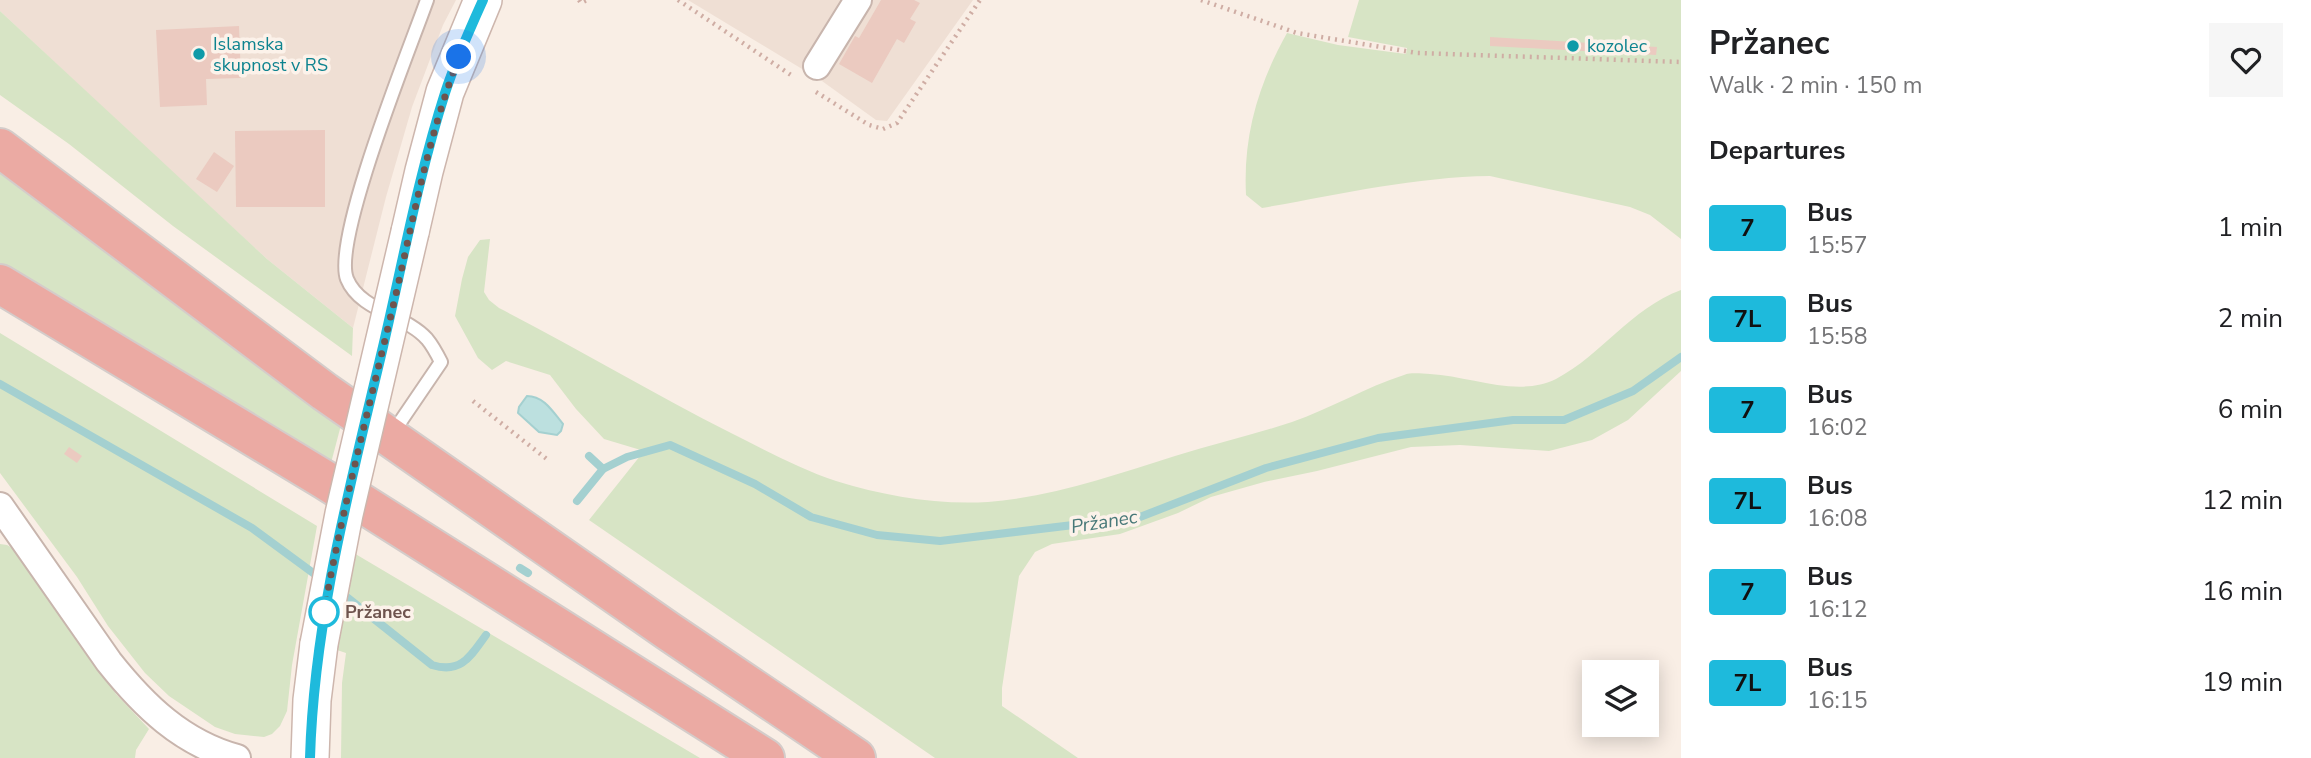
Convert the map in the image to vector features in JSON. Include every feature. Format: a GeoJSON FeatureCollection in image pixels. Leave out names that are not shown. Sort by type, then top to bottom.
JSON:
{"type":"FeatureCollection","features":[{"type":"Feature","properties":{"kind":"highway"},"geometry":{"type":"LineString","coordinates":[[0,148],[281,359],[390,437],[646,616],[856,758]]}},
{"type":"Feature","properties":{"kind":"highway"},"geometry":{"type":"LineString","coordinates":[[0,284],[336,487],[765,758]]}},
{"type":"Feature","properties":{"kind":"street"},"geometry":{"type":"LineString","coordinates":[[310,758],[318,644],[342,526],[445,92],[483,0]]}},
{"type":"Feature","properties":{"kind":"street"},"geometry":{"type":"LineString","coordinates":[[817,66],[858,0]]}},
{"type":"Feature","properties":{"kind":"street"},"geometry":{"type":"LineString","coordinates":[[0,506],[129,687],[183,735],[205,747],[237,758]]}},
{"type":"Feature","properties":{"kind":"lane"},"geometry":{"type":"LineString","coordinates":[[390,437],[441,362],[427,339],[357,293],[347,280],[344,262],[346,243],[368,163],[427,0]]}},
{"type":"Feature","properties":{"kind":"path"},"geometry":{"type":"LineString","coordinates":[[1201,0],[1297,33],[1417,53],[1681,62]]}},
{"type":"Feature","properties":{"kind":"path"},"geometry":{"type":"LineString","coordinates":[[473,401],[548,460]]}},
{"type":"Feature","properties":{"kind":"shaded area"},"geometry":{"type":"Polygon","coordinates":[[[0,0],[456,0],[443,25],[412,107],[353,328],[267,259],[155,156],[0,11],[0,0]]]}},
{"type":"Feature","properties":{"kind":"shaded area"},"geometry":{"type":"Polygon","coordinates":[[[688,0],[973,0],[887,121],[876,120],[822,81],[688,0]]]}},
{"type":"Feature","properties":{"kind":"green space"},"geometry":{"type":"Polygon","coordinates":[[[1359,0],[1681,0],[1681,239],[1650,215],[1630,207],[1490,176],[1404,183],[1262,208],[1246,195],[1247,152],[1260,92],[1287,33],[1338,45],[1406,54],[1407,48],[1348,37],[1359,0]]]}},
{"type":"Feature","properties":{"kind":"green space"},"geometry":{"type":"Polygon","coordinates":[[[0,11],[267,259],[353,328],[352,356],[173,226],[69,144],[0,95],[0,11]]]}},
{"type":"Feature","properties":{"kind":"green space"},"geometry":{"type":"Polygon","coordinates":[[[0,170],[341,425],[331,463],[0,263],[0,170]]]}},
{"type":"Feature","properties":{"kind":"green space"},"geometry":{"type":"Polygon","coordinates":[[[490,239],[484,292],[499,308],[702,418],[796,465],[854,486],[930,501],[988,502],[1083,484],[1292,422],[1407,374],[1445,376],[1510,386],[1541,384],[1573,369],[1647,308],[1681,290],[1681,371],[1628,420],[1592,440],[1549,451],[1460,445],[1411,447],[1264,482],[1211,497],[1178,513],[1120,534],[1052,544],[1035,552],[1019,576],[1002,688],[1002,706],[1078,758],[935,758],[589,520],[644,451],[604,439],[550,375],[506,361],[492,370],[478,358],[455,316],[468,257],[480,240],[490,239]]]}},
{"type":"Feature","properties":{"kind":"green space"},"geometry":{"type":"Polygon","coordinates":[[[0,333],[317,526],[292,665],[287,711],[280,726],[272,734],[264,737],[235,734],[215,727],[169,696],[145,673],[108,626],[77,577],[0,473],[0,333]]]}},
{"type":"Feature","properties":{"kind":"green space"},"geometry":{"type":"Polygon","coordinates":[[[0,544],[19,552],[116,694],[149,729],[136,750],[135,758],[0,758],[0,544]]]}},
{"type":"Feature","properties":{"kind":"green space"},"geometry":{"type":"Polygon","coordinates":[[[347,549],[700,758],[341,758],[342,683],[346,653],[334,649],[347,549]]]}},
{"type":"Feature","properties":{"kind":"water"},"geometry":{"type":"Polygon","coordinates":[[[527,396],[543,402],[563,424],[557,435],[539,432],[518,413],[527,396]]]}},
{"type":"Feature","properties":{"kind":"building"},"geometry":{"type":"Polygon","coordinates":[[[881,0],[914,0],[920,3],[910,19],[916,22],[904,43],[897,39],[872,83],[839,64],[855,36],[859,38],[881,0]]]}},
{"type":"Feature","properties":{"kind":"building","name":"Islamska skupnost v RS"},"geometry":{"type":"Polygon","coordinates":[[[239,26],[241,78],[206,79],[207,105],[160,107],[156,30],[239,26]]]}},
{"type":"Feature","properties":{"kind":"building","name":"kozolec"},"geometry":{"type":"Polygon","coordinates":[[[1490,37],[1657,47],[1656,55],[1490,46],[1490,37]]]}},
{"type":"Feature","properties":{"kind":"building"},"geometry":{"type":"Polygon","coordinates":[[[325,130],[325,207],[236,207],[235,131],[325,130]]]}},
{"type":"Feature","properties":{"kind":"building"},"geometry":{"type":"Polygon","coordinates":[[[214,152],[234,166],[217,192],[196,179],[214,152]]]}},
{"type":"Feature","properties":{"kind":"building"},"geometry":{"type":"Polygon","coordinates":[[[69,447],[82,456],[77,463],[64,454],[69,447]]]}},
{"type":"Feature","properties":{"kind":"waterway","name":"Pržanec"},"geometry":{"type":"LineString","coordinates":[[577,501],[603,469],[627,457],[670,445],[755,484],[811,517],[877,535],[940,541],[1140,517],[1266,468],[1378,438],[1513,420],[1564,420],[1633,391],[1681,357]]}},
{"type":"Feature","properties":{"kind":"waterway","name":"Pržanec"},"geometry":{"type":"LineString","coordinates":[[0,384],[252,528],[320,578]]}},
{"type":"Feature","properties":{"kind":"waterway"},"geometry":{"type":"LineString","coordinates":[[589,456],[603,469]]}},
{"type":"Feature","properties":{"kind":"waterway"},"geometry":{"type":"LineString","coordinates":[[520,568],[528,573]]}},
{"type":"Feature","properties":{"kind":"waterway","name":"Pržanec"},"geometry":{"type":"LineString","coordinates":[[339,591],[432,665],[450,667],[464,662],[486,635]]}},
{"type":"Feature","properties":{"kind":"bus line","name":"7"},"geometry":{"type":"LineString","coordinates":[[310,758],[318,644],[357,456],[445,92],[483,0]]}},
{"type":"Feature","properties":{"kind":"place","name":"kozolec"},"geometry":{"type":"Point","coordinates":[1573,46]}},
{"type":"Feature","properties":{"kind":"place","name":"Islamska skupnost v RS"},"geometry":{"type":"Point","coordinates":[199,54]}},
{"type":"Feature","properties":{"kind":"place","name":"Pržanec"},"geometry":{"type":"Point","coordinates":[324,612]}},
{"type":"Feature","properties":{"kind":"route"},"geometry":{"type":"LineString","coordinates":[[324,612],[344,514],[424,171],[445,92],[459,57]]}}]}
